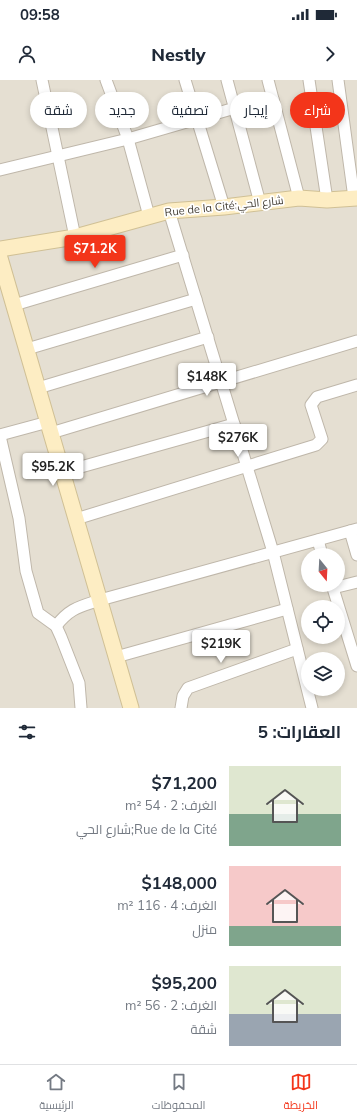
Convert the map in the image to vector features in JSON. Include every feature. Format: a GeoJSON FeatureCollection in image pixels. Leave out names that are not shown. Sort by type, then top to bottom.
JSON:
{"type":"FeatureCollection","features":[{"type":"Feature","properties":{"kind":"street"},"geometry":{"type":"LineString","coordinates":[[42,80],[75,237]]}},
{"type":"Feature","properties":{"kind":"street"},"geometry":{"type":"LineString","coordinates":[[106,80],[128,139],[149,216]]}},
{"type":"Feature","properties":{"kind":"street"},"geometry":{"type":"LineString","coordinates":[[186,80],[189,92]]}},
{"type":"Feature","properties":{"kind":"street"},"geometry":{"type":"LineString","coordinates":[[227,80],[230,92]]}},
{"type":"Feature","properties":{"kind":"street"},"geometry":{"type":"LineString","coordinates":[[268,80],[271,92]]}},
{"type":"Feature","properties":{"kind":"street"},"geometry":{"type":"LineString","coordinates":[[309,80],[327,200]]}},
{"type":"Feature","properties":{"kind":"street"},"geometry":{"type":"LineString","coordinates":[[338,80],[356,198]]}},
{"type":"Feature","properties":{"kind":"street"},"geometry":{"type":"LineString","coordinates":[[0,170],[168,128]]}},
{"type":"Feature","properties":{"kind":"street"},"geometry":{"type":"LineString","coordinates":[[199,128],[224,207]]}},
{"type":"Feature","properties":{"kind":"street"},"geometry":{"type":"LineString","coordinates":[[239,128],[260,203]]}},
{"type":"Feature","properties":{"kind":"street"},"geometry":{"type":"LineString","coordinates":[[280,128],[299,198]]}},
{"type":"Feature","properties":{"kind":"street","name":"Rue de la Cité;شارع الحي"},"geometry":{"type":"LineString","coordinates":[[0,249],[75,237],[169,211],[224,207],[299,198],[327,200],[356,198]]}},
{"type":"Feature","properties":{"kind":"street"},"geometry":{"type":"LineString","coordinates":[[169,211],[273,552],[312,708]]}},
{"type":"Feature","properties":{"kind":"street"},"geometry":{"type":"LineString","coordinates":[[14,305],[182,255]]}},
{"type":"Feature","properties":{"kind":"street"},"geometry":{"type":"LineString","coordinates":[[0,258],[130,708]]}},
{"type":"Feature","properties":{"kind":"street"},"geometry":{"type":"LineString","coordinates":[[27,349],[196,299]]}},
{"type":"Feature","properties":{"kind":"street"},"geometry":{"type":"LineString","coordinates":[[38,388],[208,337]]}},
{"type":"Feature","properties":{"kind":"street"},"geometry":{"type":"LineString","coordinates":[[81,708],[79,683],[56,626],[38,613],[26,571],[20,518],[6,482],[0,436],[49,427],[221,381],[357,341]]}},
{"type":"Feature","properties":{"kind":"street"},"geometry":{"type":"LineString","coordinates":[[76,519],[316,445],[322,439],[311,405],[317,397],[357,385]]}},
{"type":"Feature","properties":{"kind":"street"},"geometry":{"type":"LineString","coordinates":[[62,472],[234,424]]}},
{"type":"Feature","properties":{"kind":"street"},"geometry":{"type":"LineString","coordinates":[[56,626],[65,614],[79,607],[100,600],[354,530],[357,555]]}},
{"type":"Feature","properties":{"kind":"street"},"geometry":{"type":"LineString","coordinates":[[318,540],[320,548]]}},
{"type":"Feature","properties":{"kind":"street"},"geometry":{"type":"LineString","coordinates":[[345,584],[357,582]]}},
{"type":"Feature","properties":{"kind":"street"},"geometry":{"type":"LineString","coordinates":[[334,592],[357,666]]}},
{"type":"Feature","properties":{"kind":"street"},"geometry":{"type":"LineString","coordinates":[[116,657],[287,609]]}},
{"type":"Feature","properties":{"kind":"street"},"geometry":{"type":"LineString","coordinates":[[181,708],[183,696],[188,688],[297,650]]}},
{"type":"Feature","properties":{"kind":"shaded area"},"geometry":{"type":"Polygon","coordinates":[[[0,80],[357,80],[357,708],[0,708],[0,80]]]}}]}
